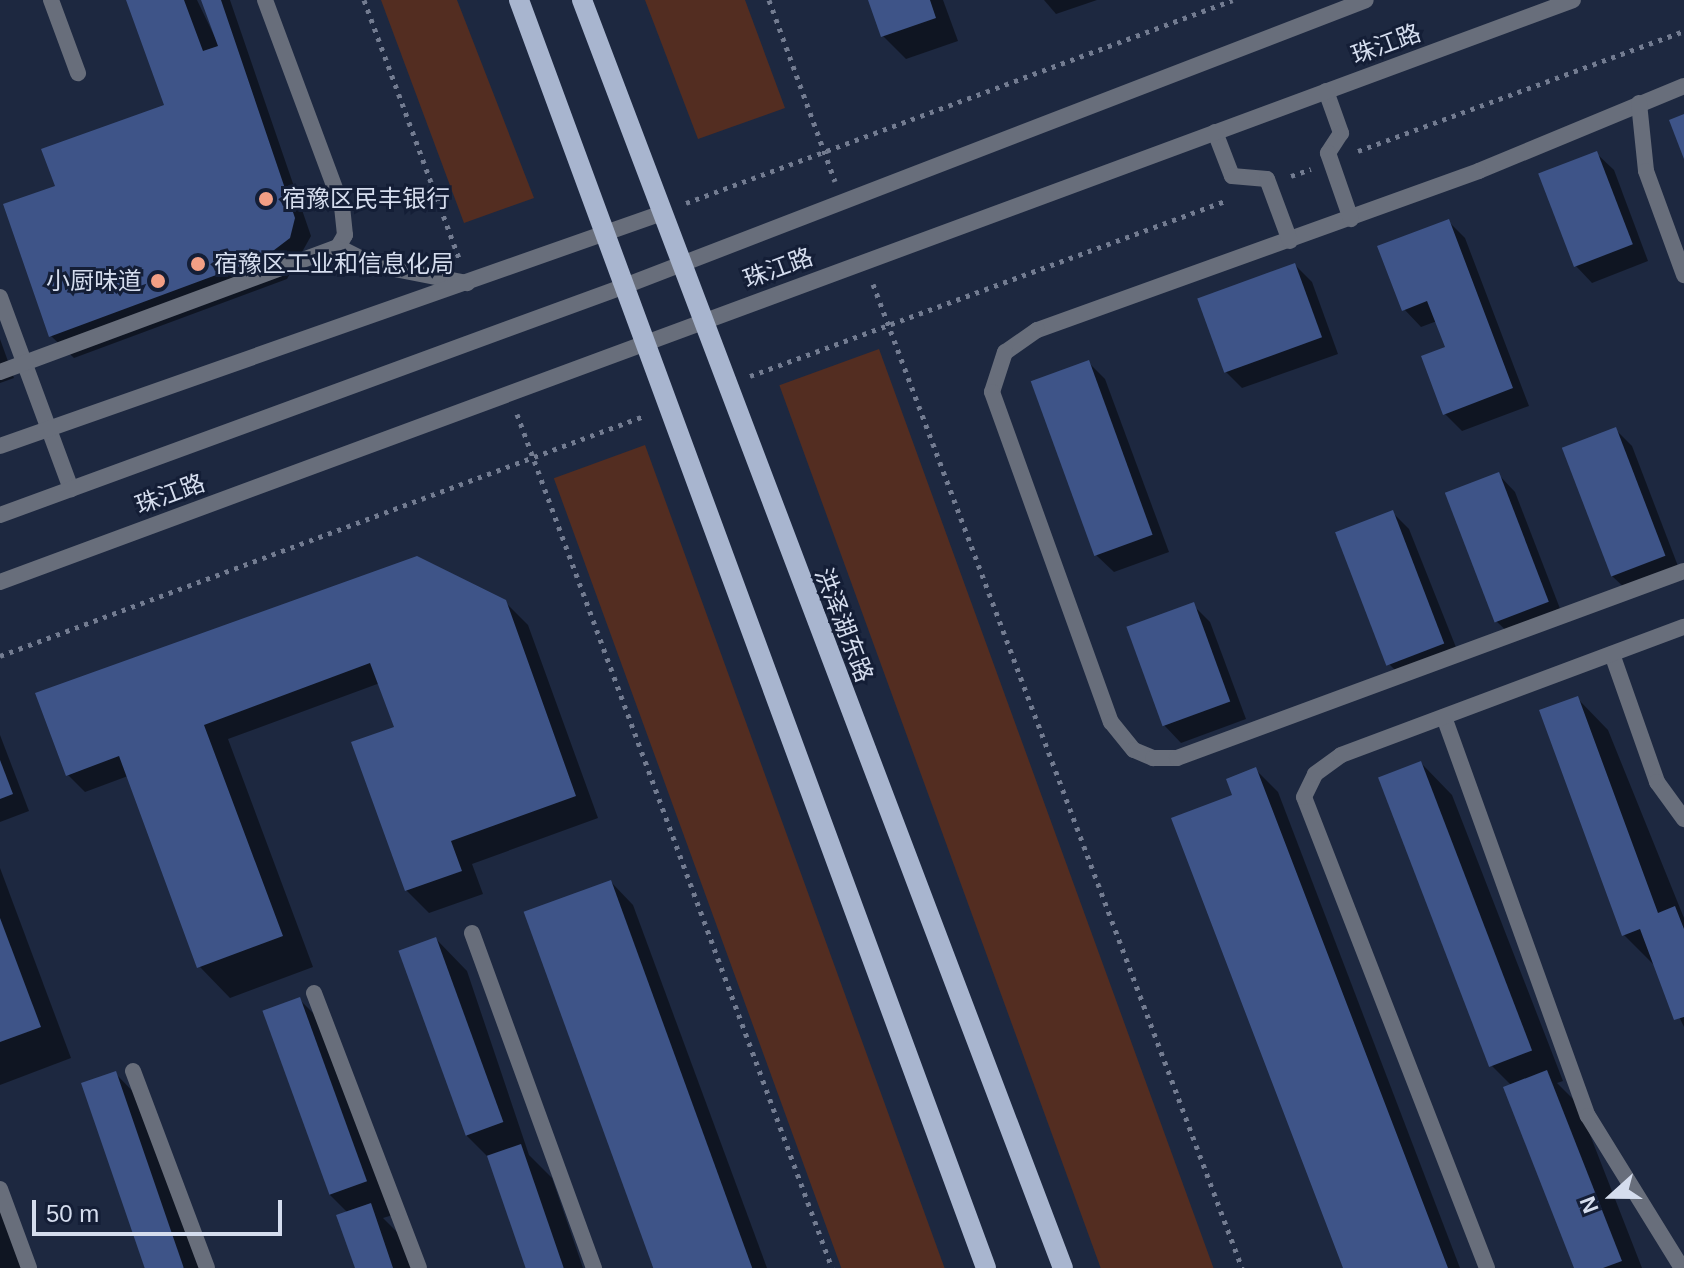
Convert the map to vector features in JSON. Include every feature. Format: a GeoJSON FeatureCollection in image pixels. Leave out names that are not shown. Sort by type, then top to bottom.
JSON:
{"type":"FeatureCollection","features":[{"type":"Feature","properties":{"kind":"main road"},"geometry":{"type":"LineString","coordinates":[[519,0],[642,344],[986,1268]]}},
{"type":"Feature","properties":{"kind":"main road","name":"洪泽湖东路"},"geometry":{"type":"LineString","coordinates":[[582,0],[677,265],[1063,1268]]}},
{"type":"Feature","properties":{"kind":"street"},"geometry":{"type":"LineString","coordinates":[[51,0],[78,73]]}},
{"type":"Feature","properties":{"kind":"street"},"geometry":{"type":"LineString","coordinates":[[0,372],[338,247],[345,235],[342,207],[265,0]]}},
{"type":"Feature","properties":{"kind":"street","name":"珠江路"},"geometry":{"type":"LineString","coordinates":[[0,515],[622,287],[1366,0]]}},
{"type":"Feature","properties":{"kind":"street","name":"珠江路"},"geometry":{"type":"LineString","coordinates":[[0,582],[1573,0]]}},
{"type":"Feature","properties":{"kind":"street"},"geometry":{"type":"LineString","coordinates":[[1684,86],[1351,219],[1037,330],[994,370],[992,392],[1111,722],[1134,750],[1177,758],[1684,571]]}},
{"type":"Feature","properties":{"kind":"street"},"geometry":{"type":"LineString","coordinates":[[1326,91],[1341,133],[1331,162],[1351,219]]}},
{"type":"Feature","properties":{"kind":"street"},"geometry":{"type":"LineString","coordinates":[[1639,103],[1646,171],[1684,275]]}},
{"type":"Feature","properties":{"kind":"street"},"geometry":{"type":"LineString","coordinates":[[1215,132],[1232,176],[1270,184],[1290,241]]}},
{"type":"Feature","properties":{"kind":"street"},"geometry":{"type":"LineString","coordinates":[[0,446],[469,284],[659,214]]}},
{"type":"Feature","properties":{"kind":"street"},"geometry":{"type":"LineString","coordinates":[[338,247],[374,265],[469,284]]}},
{"type":"Feature","properties":{"kind":"street"},"geometry":{"type":"LineString","coordinates":[[0,297],[71,489]]}},
{"type":"Feature","properties":{"kind":"street"},"geometry":{"type":"LineString","coordinates":[[1487,1268],[1304,797],[1315,774],[1341,755],[1684,627]]}},
{"type":"Feature","properties":{"kind":"street"},"geometry":{"type":"LineString","coordinates":[[1612,654],[1657,782],[1684,819]]}},
{"type":"Feature","properties":{"kind":"street"},"geometry":{"type":"LineString","coordinates":[[1444,717],[1588,1116],[1682,1268]]}},
{"type":"Feature","properties":{"kind":"street"},"geometry":{"type":"LineString","coordinates":[[472,933],[594,1268]]}},
{"type":"Feature","properties":{"kind":"street"},"geometry":{"type":"LineString","coordinates":[[314,993],[419,1268]]}},
{"type":"Feature","properties":{"kind":"street"},"geometry":{"type":"LineString","coordinates":[[133,1071],[207,1268]]}},
{"type":"Feature","properties":{"kind":"street"},"geometry":{"type":"LineString","coordinates":[[0,1189],[29,1268]]}},
{"type":"Feature","properties":{"kind":"path"},"geometry":{"type":"LineString","coordinates":[[364,0],[469,284]]}},
{"type":"Feature","properties":{"kind":"path"},"geometry":{"type":"LineString","coordinates":[[769,0],[842,201]]}},
{"type":"Feature","properties":{"kind":"path"},"geometry":{"type":"LineString","coordinates":[[659,214],[1233,0]]}},
{"type":"Feature","properties":{"kind":"path"},"geometry":{"type":"LineString","coordinates":[[725,386],[1684,31]]}},
{"type":"Feature","properties":{"kind":"path"},"geometry":{"type":"LineString","coordinates":[[865,262],[1242,1268]]}},
{"type":"Feature","properties":{"kind":"path"},"geometry":{"type":"LineString","coordinates":[[510,393],[832,1268]]}},
{"type":"Feature","properties":{"kind":"path"},"geometry":{"type":"LineString","coordinates":[[0,656],[666,408]]}},
{"type":"Feature","properties":{"kind":"shaded area"},"geometry":{"type":"Polygon","coordinates":[[[381,0],[457,0],[534,198],[464,223],[381,0]]]}},
{"type":"Feature","properties":{"kind":"shaded area"},"geometry":{"type":"Polygon","coordinates":[[[645,0],[745,0],[785,108],[698,139],[645,0]]]}},
{"type":"Feature","properties":{"kind":"shaded area"},"geometry":{"type":"Polygon","coordinates":[[[879,349],[1213,1268],[1101,1268],[779,385],[879,349]]]}},
{"type":"Feature","properties":{"kind":"shaded area"},"geometry":{"type":"Polygon","coordinates":[[[645,445],[945,1268],[841,1268],[554,478],[645,445]]]}},
{"type":"Feature","properties":{"kind":"building"},"geometry":{"type":"Polygon","coordinates":[[[126,0],[184,0],[203,51],[218,46],[201,0],[221,0],[295,218],[290,238],[265,257],[49,337],[3,204],[55,186],[41,149],[164,105],[126,0]]]}},
{"type":"Feature","properties":{"kind":"building"},"geometry":{"type":"Polygon","coordinates":[[[868,0],[930,0],[936,18],[881,37],[868,0]]]}},
{"type":"Feature","properties":{"kind":"building"},"geometry":{"type":"Polygon","coordinates":[[[1684,114],[1684,159],[1669,120],[1684,114]]]}},
{"type":"Feature","properties":{"kind":"building"},"geometry":{"type":"Polygon","coordinates":[[[1597,151],[1633,244],[1574,267],[1538,174],[1597,151]]]}},
{"type":"Feature","properties":{"kind":"building"},"geometry":{"type":"Polygon","coordinates":[[[1449,219],[1513,388],[1443,415],[1421,356],[1445,347],[1427,301],[1402,311],[1377,246],[1449,219]]]}},
{"type":"Feature","properties":{"kind":"building"},"geometry":{"type":"Polygon","coordinates":[[[1295,263],[1322,337],[1224,373],[1197,299],[1295,263]]]}},
{"type":"Feature","properties":{"kind":"building"},"geometry":{"type":"Polygon","coordinates":[[[1089,360],[1153,535],[1094,556],[1031,381],[1089,360]]]}},
{"type":"Feature","properties":{"kind":"building"},"geometry":{"type":"Polygon","coordinates":[[[1616,427],[1665,556],[1611,577],[1562,448],[1616,427]]]}},
{"type":"Feature","properties":{"kind":"building"},"geometry":{"type":"Polygon","coordinates":[[[1499,472],[1549,602],[1495,623],[1445,493],[1499,472]]]}},
{"type":"Feature","properties":{"kind":"building"},"geometry":{"type":"Polygon","coordinates":[[[1393,510],[1444,644],[1386,666],[1335,532],[1393,510]]]}},
{"type":"Feature","properties":{"kind":"building"},"geometry":{"type":"Polygon","coordinates":[[[417,556],[506,600],[576,796],[451,841],[462,871],[405,891],[351,742],[394,727],[370,663],[204,725],[283,936],[197,968],[119,756],[66,776],[35,693],[417,556]]]}},
{"type":"Feature","properties":{"kind":"building"},"geometry":{"type":"Polygon","coordinates":[[[1194,602],[1230,702],[1163,726],[1126,627],[1194,602]]]}},
{"type":"Feature","properties":{"kind":"building"},"geometry":{"type":"Polygon","coordinates":[[[1578,696],[1658,913],[1675,906],[1684,929],[1684,1017],[1674,1020],[1640,929],[1622,936],[1539,710],[1578,696]]]}},
{"type":"Feature","properties":{"kind":"building"},"geometry":{"type":"Polygon","coordinates":[[[0,760],[13,794],[0,799],[0,760]]]}},
{"type":"Feature","properties":{"kind":"building"},"geometry":{"type":"Polygon","coordinates":[[[1421,761],[1532,1050],[1489,1067],[1378,777],[1421,761]]]}},
{"type":"Feature","properties":{"kind":"building"},"geometry":{"type":"Polygon","coordinates":[[[1256,767],[1448,1268],[1343,1268],[1171,818],[1232,795],[1226,779],[1256,767]]]}},
{"type":"Feature","properties":{"kind":"building"},"geometry":{"type":"Polygon","coordinates":[[[611,880],[752,1268],[653,1268],[524,912],[611,880]]]}},
{"type":"Feature","properties":{"kind":"building"},"geometry":{"type":"Polygon","coordinates":[[[0,918],[41,1027],[0,1042],[0,918]]]}},
{"type":"Feature","properties":{"kind":"building"},"geometry":{"type":"Polygon","coordinates":[[[436,937],[503,1122],[466,1136],[398,951],[436,937]]]}},
{"type":"Feature","properties":{"kind":"building"},"geometry":{"type":"Polygon","coordinates":[[[300,997],[367,1181],[329,1195],[262,1011],[300,997]]]}},
{"type":"Feature","properties":{"kind":"building"},"geometry":{"type":"Polygon","coordinates":[[[1547,1070],[1622,1261],[1603,1268],[1574,1268],[1503,1087],[1547,1070]]]}},
{"type":"Feature","properties":{"kind":"building"},"geometry":{"type":"Polygon","coordinates":[[[116,1071],[184,1268],[145,1268],[81,1083],[116,1071]]]}},
{"type":"Feature","properties":{"kind":"building"},"geometry":{"type":"Polygon","coordinates":[[[521,1144],[564,1268],[526,1268],[487,1156],[521,1144]]]}},
{"type":"Feature","properties":{"kind":"building"},"geometry":{"type":"Polygon","coordinates":[[[371,1203],[393,1268],[355,1268],[336,1215],[371,1203]]]}},
{"type":"Feature","properties":{"kind":"place","name":"宿豫区民丰银行"},"geometry":{"type":"Point","coordinates":[266,199]}},
{"type":"Feature","properties":{"kind":"place","name":"宿豫区工业和信息化局"},"geometry":{"type":"Point","coordinates":[198,264]}},
{"type":"Feature","properties":{"kind":"place","name":"小厨味道"},"geometry":{"type":"Point","coordinates":[158,281]}}]}
